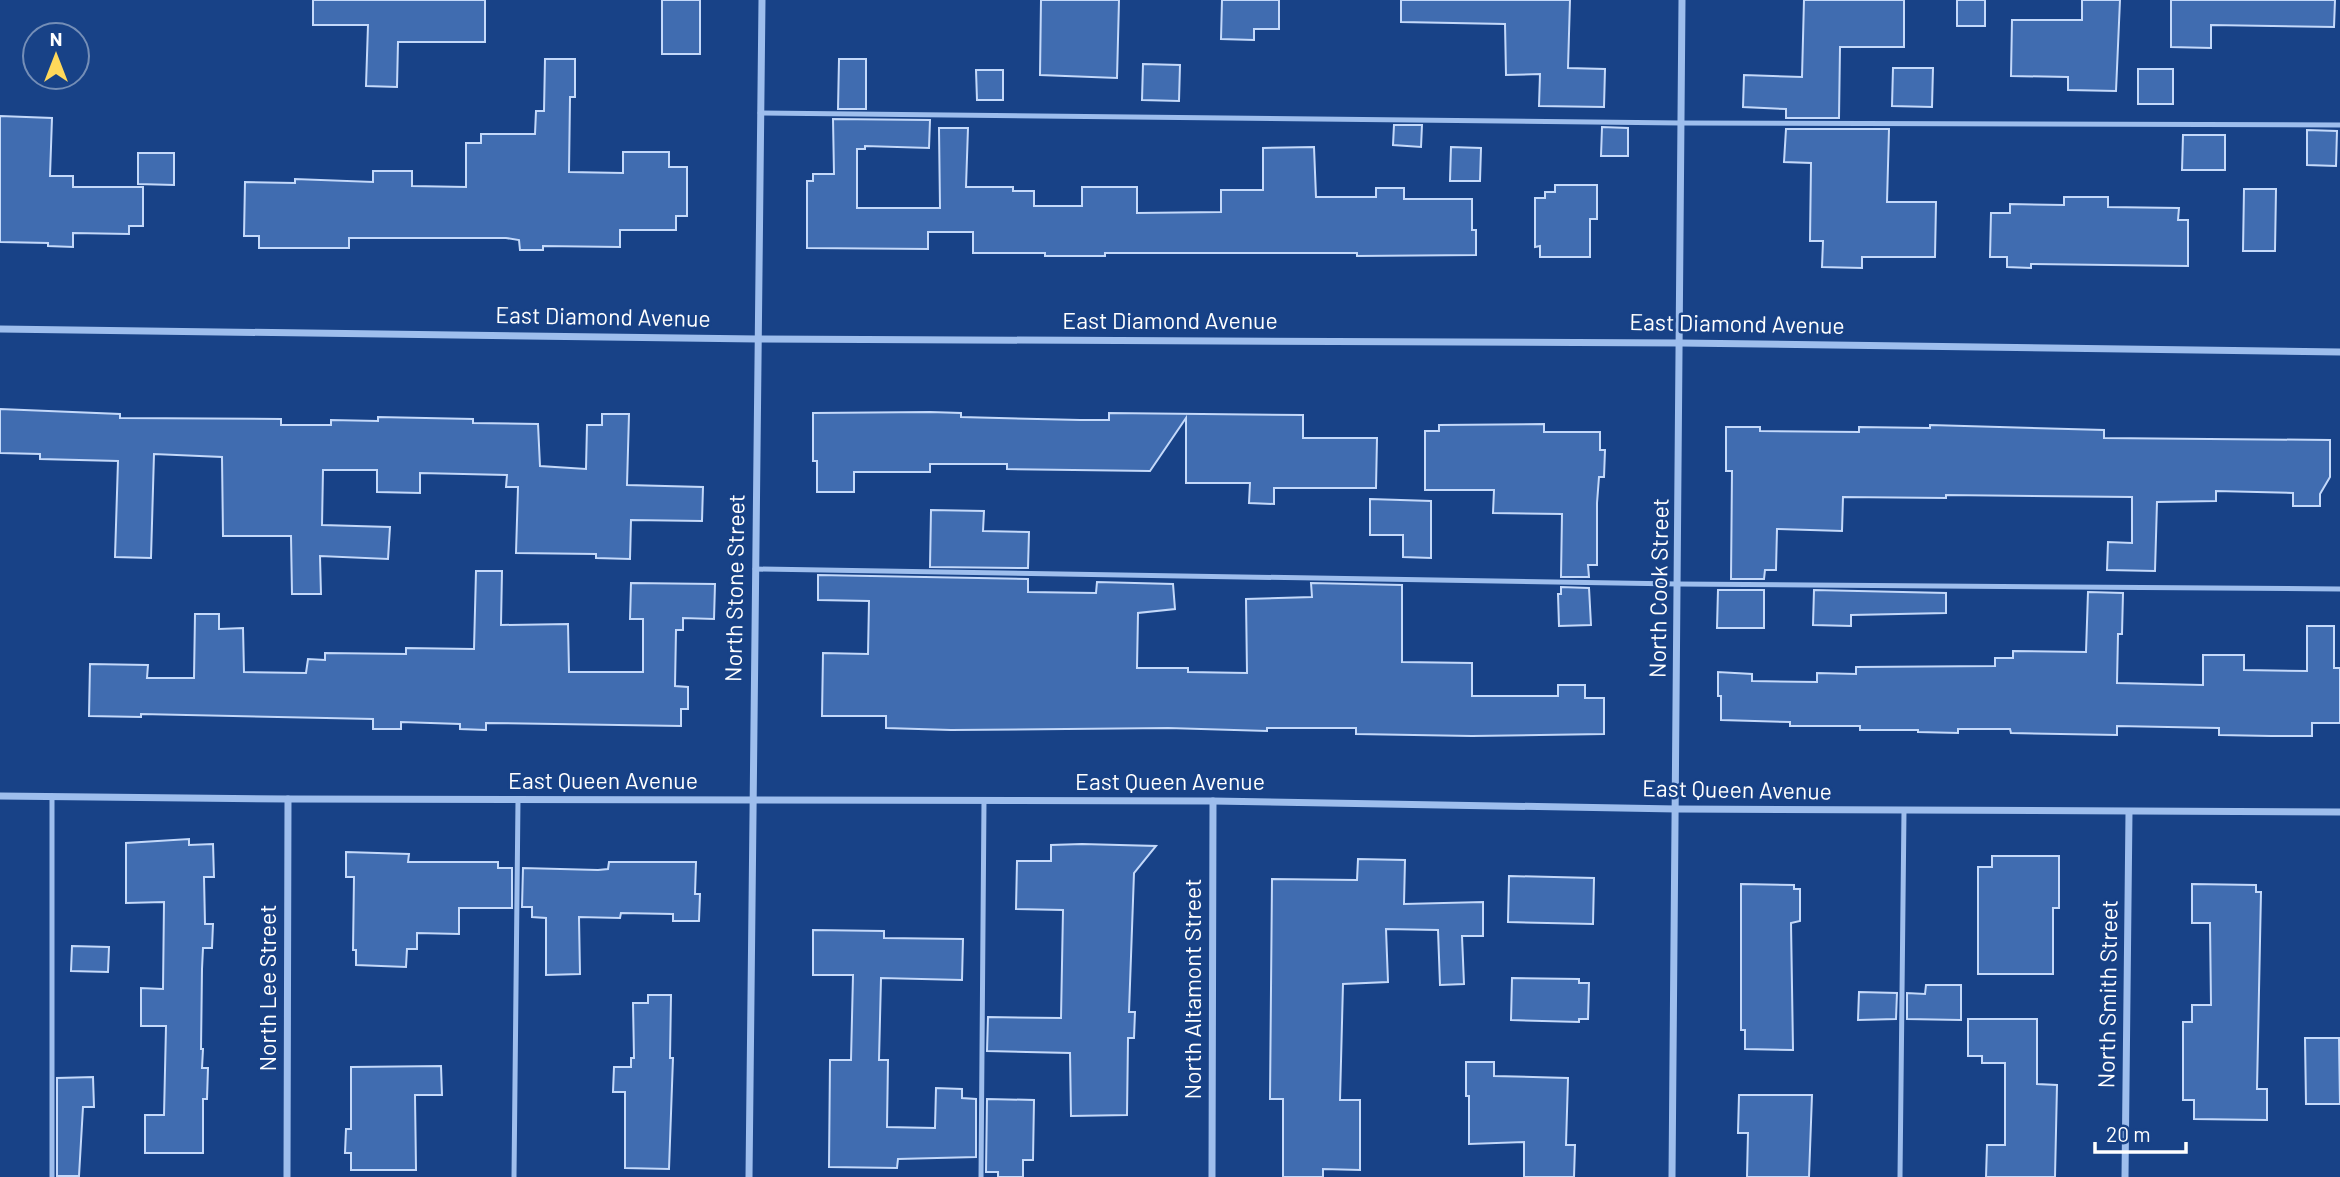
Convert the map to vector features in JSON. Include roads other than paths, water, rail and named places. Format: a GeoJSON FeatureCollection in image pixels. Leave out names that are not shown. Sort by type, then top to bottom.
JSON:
{"type":"FeatureCollection","features":[{"type":"Feature","properties":{"kind":"street","name":"North Stone Street"},"geometry":{"type":"LineString","coordinates":[[749,1177],[762,0]]}},
{"type":"Feature","properties":{"kind":"street","name":"North Cook Street"},"geometry":{"type":"LineString","coordinates":[[1672,1177],[1682,0]]}},
{"type":"Feature","properties":{"kind":"street","name":"East Diamond Avenue"},"geometry":{"type":"LineString","coordinates":[[0,329],[757,339],[1680,343],[2340,352]]}},
{"type":"Feature","properties":{"kind":"street","name":"East Queen Avenue"},"geometry":{"type":"LineString","coordinates":[[0,796],[1213,801],[1676,809],[2340,812]]}},
{"type":"Feature","properties":{"kind":"street","name":"North Lee Street"},"geometry":{"type":"LineString","coordinates":[[287,1177],[288,799]]}},
{"type":"Feature","properties":{"kind":"street","name":"North Altamont Street"},"geometry":{"type":"LineString","coordinates":[[1212,1177],[1213,801]]}},
{"type":"Feature","properties":{"kind":"street","name":"North Smith Street"},"geometry":{"type":"LineString","coordinates":[[2125,1177],[2129,812]]}},
{"type":"Feature","properties":{"kind":"lane"},"geometry":{"type":"LineString","coordinates":[[760,113],[2340,125]]}},
{"type":"Feature","properties":{"kind":"lane"},"geometry":{"type":"LineString","coordinates":[[755,569],[1678,584],[2340,589]]}},
{"type":"Feature","properties":{"kind":"lane"},"geometry":{"type":"LineString","coordinates":[[51,1177],[52,796]]}},
{"type":"Feature","properties":{"kind":"lane"},"geometry":{"type":"LineString","coordinates":[[514,1177],[518,800]]}},
{"type":"Feature","properties":{"kind":"lane"},"geometry":{"type":"LineString","coordinates":[[981,1177],[984,801]]}},
{"type":"Feature","properties":{"kind":"lane"},"geometry":{"type":"LineString","coordinates":[[1900,1177],[1904,811]]}}]}
